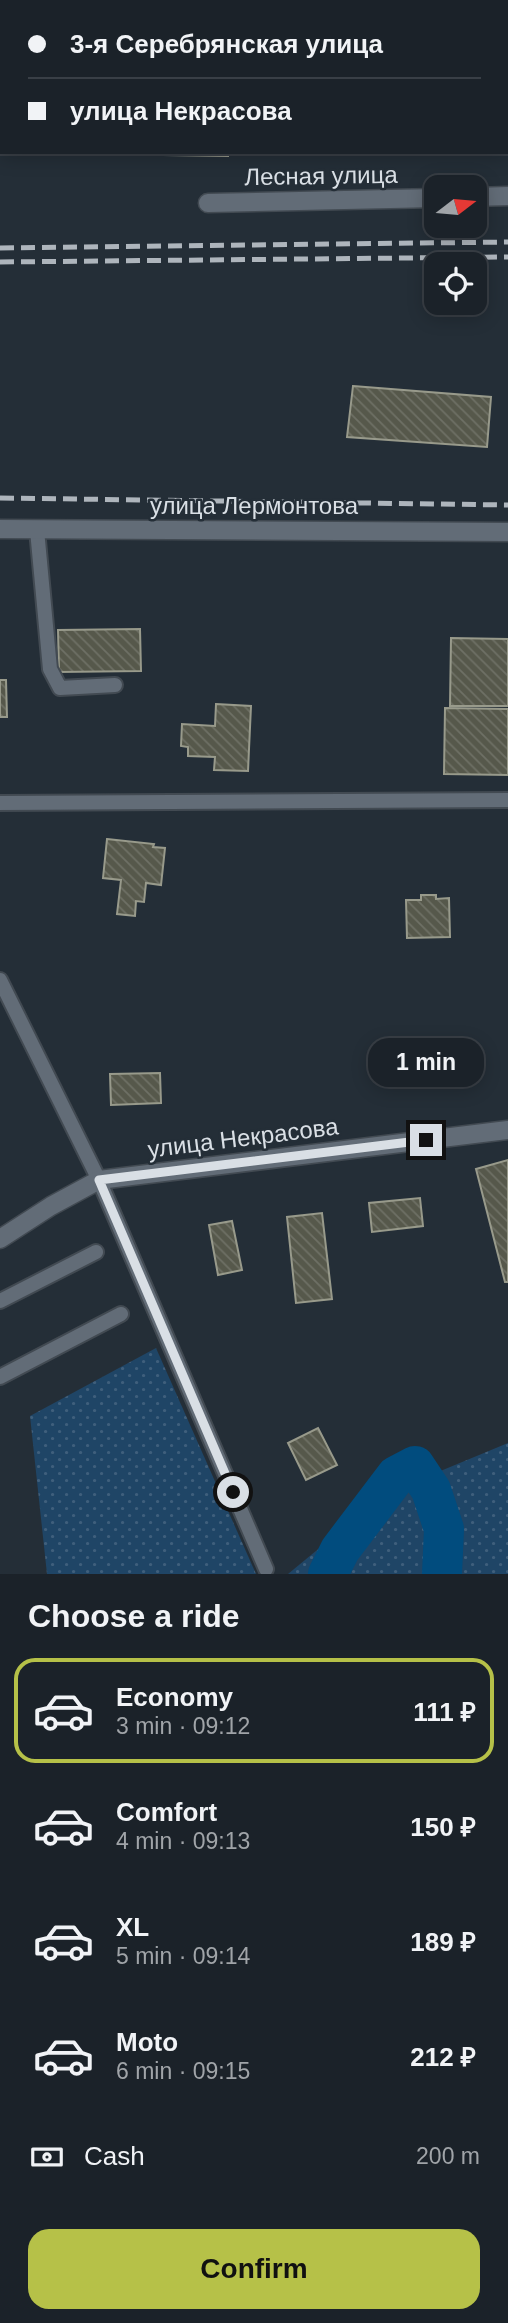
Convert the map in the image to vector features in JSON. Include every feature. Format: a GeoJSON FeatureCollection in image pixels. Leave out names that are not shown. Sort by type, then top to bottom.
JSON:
{"type":"FeatureCollection","features":[{"type":"Feature","properties":{"kind":"street"},"geometry":{"type":"LineString","coordinates":[[487,197],[508,196]]}},
{"type":"Feature","properties":{"kind":"street","name":"Лесная улица"},"geometry":{"type":"LineString","coordinates":[[208,203],[424,198]]}},
{"type":"Feature","properties":{"kind":"street","name":"улица Лермонтова"},"geometry":{"type":"LineString","coordinates":[[0,529],[508,532]]}},
{"type":"Feature","properties":{"kind":"street","name":"улица Некрасова"},"geometry":{"type":"LineString","coordinates":[[0,1239],[51,1206],[99,1180],[508,1130]]}},
{"type":"Feature","properties":{"kind":"lane"},"geometry":{"type":"LineString","coordinates":[[37,530],[50,669],[60,688],[115,685]]}},
{"type":"Feature","properties":{"kind":"lane"},"geometry":{"type":"LineString","coordinates":[[0,803],[508,800]]}},
{"type":"Feature","properties":{"kind":"lane"},"geometry":{"type":"LineString","coordinates":[[0,980],[99,1180],[266,1569]]}},
{"type":"Feature","properties":{"kind":"lane"},"geometry":{"type":"LineString","coordinates":[[0,1301],[96,1252]]}},
{"type":"Feature","properties":{"kind":"lane"},"geometry":{"type":"LineString","coordinates":[[0,1377],[121,1314]]}},
{"type":"Feature","properties":{"kind":"shaded area"},"geometry":{"type":"Polygon","coordinates":[[[156,1348],[256,1574],[47,1574],[30,1416],[156,1348]]]}},
{"type":"Feature","properties":{"kind":"shaded area"},"geometry":{"type":"Polygon","coordinates":[[[508,1443],[508,1574],[288,1574],[385,1494],[508,1443]]]}},
{"type":"Feature","properties":{"kind":"building"},"geometry":{"type":"Polygon","coordinates":[[[228,154],[228,156],[164,155],[228,154]]]}},
{"type":"Feature","properties":{"kind":"building"},"geometry":{"type":"Polygon","coordinates":[[[353,386],[491,397],[487,447],[347,437],[353,386]]]}},
{"type":"Feature","properties":{"kind":"building"},"geometry":{"type":"Polygon","coordinates":[[[140,629],[141,671],[59,672],[58,630],[140,629]]]}},
{"type":"Feature","properties":{"kind":"building"},"geometry":{"type":"Polygon","coordinates":[[[451,638],[508,639],[508,706],[450,706],[451,638]]]}},
{"type":"Feature","properties":{"kind":"building"},"geometry":{"type":"Polygon","coordinates":[[[0,680],[6,680],[7,717],[0,717],[0,680]]]}},
{"type":"Feature","properties":{"kind":"building"},"geometry":{"type":"Polygon","coordinates":[[[216,704],[251,706],[248,771],[214,770],[215,757],[188,756],[188,747],[181,746],[182,724],[215,726],[216,704]]]}},
{"type":"Feature","properties":{"kind":"building"},"geometry":{"type":"Polygon","coordinates":[[[445,708],[508,709],[508,775],[444,774],[445,708]]]}},
{"type":"Feature","properties":{"kind":"building"},"geometry":{"type":"Polygon","coordinates":[[[107,839],[154,844],[153,847],[165,848],[161,885],[146,883],[144,902],[136,901],[135,916],[117,914],[121,880],[103,878],[107,839]]]}},
{"type":"Feature","properties":{"kind":"building"},"geometry":{"type":"Polygon","coordinates":[[[421,895],[436,895],[436,899],[449,898],[450,937],[407,938],[406,900],[421,900],[421,895]]]}},
{"type":"Feature","properties":{"kind":"building"},"geometry":{"type":"Polygon","coordinates":[[[160,1073],[161,1103],[111,1105],[110,1074],[160,1073]]]}},
{"type":"Feature","properties":{"kind":"building"},"geometry":{"type":"Polygon","coordinates":[[[508,1160],[508,1282],[505,1282],[476,1169],[508,1160]]]}},
{"type":"Feature","properties":{"kind":"building"},"geometry":{"type":"Polygon","coordinates":[[[420,1198],[423,1226],[372,1232],[369,1203],[420,1198]]]}},
{"type":"Feature","properties":{"kind":"building"},"geometry":{"type":"Polygon","coordinates":[[[322,1213],[332,1299],[296,1303],[287,1217],[322,1213]]]}},
{"type":"Feature","properties":{"kind":"building"},"geometry":{"type":"Polygon","coordinates":[[[232,1221],[242,1270],[218,1275],[209,1225],[232,1221]]]}},
{"type":"Feature","properties":{"kind":"building"},"geometry":{"type":"Polygon","coordinates":[[[318,1428],[337,1465],[306,1480],[288,1443],[318,1428]]]}},
{"type":"Feature","properties":{"kind":"waterway"},"geometry":{"type":"LineString","coordinates":[[328,1574],[340,1550],[396,1476],[415,1466],[431,1490],[444,1529],[442,1574]]}},
{"type":"Feature","properties":{"kind":"railway"},"geometry":{"type":"LineString","coordinates":[[0,248],[508,242]]}},
{"type":"Feature","properties":{"kind":"railway"},"geometry":{"type":"LineString","coordinates":[[0,262],[508,257]]}},
{"type":"Feature","properties":{"kind":"railway"},"geometry":{"type":"LineString","coordinates":[[0,498],[508,505]]}},
{"type":"Feature","properties":{"kind":"route"},"geometry":{"type":"LineString","coordinates":[[233,1492],[99,1180],[426,1140]]}}]}
